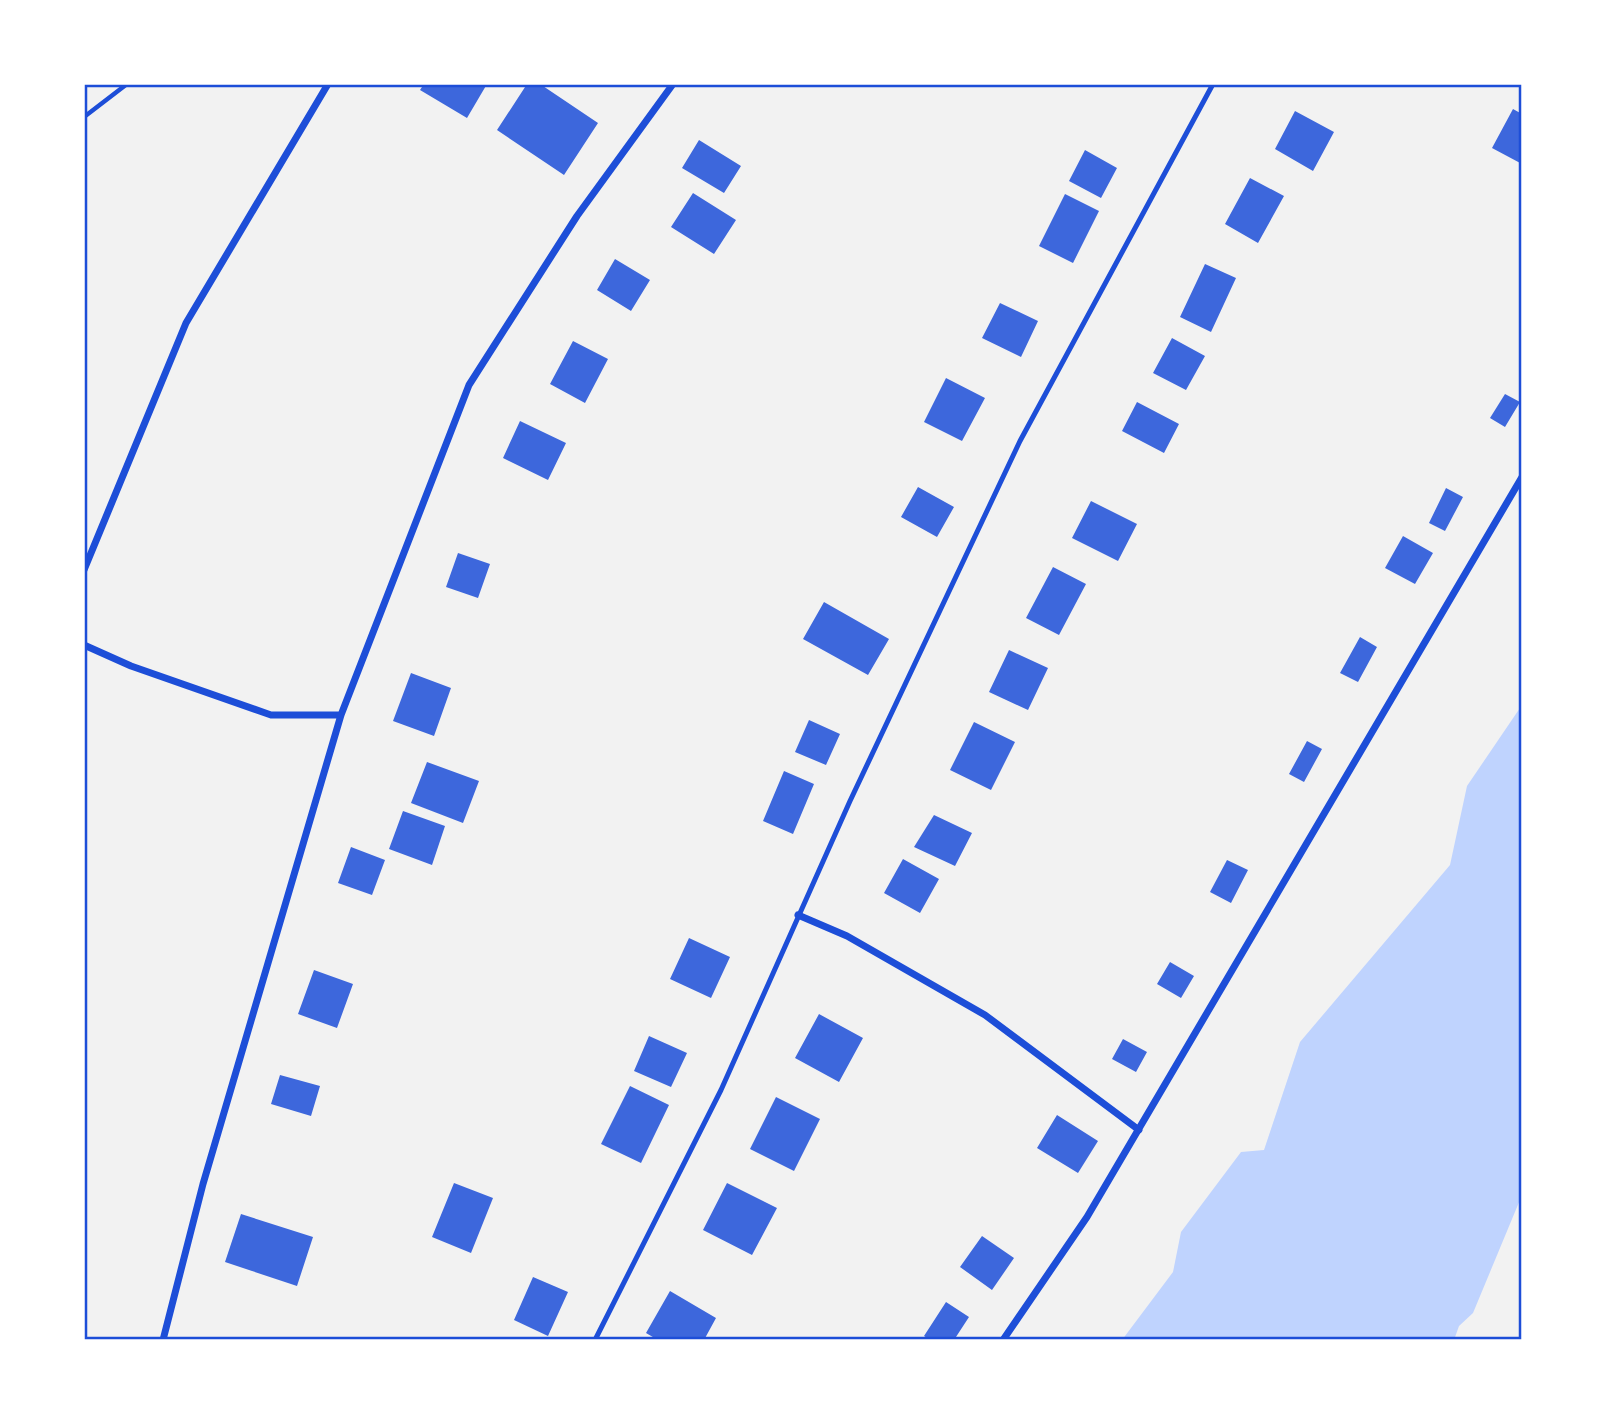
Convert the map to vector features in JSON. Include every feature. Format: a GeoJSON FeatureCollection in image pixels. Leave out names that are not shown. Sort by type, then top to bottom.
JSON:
{"type":"FeatureCollection","features":[{"type":"Feature","properties":{"kind":"street"},"geometry":{"type":"LineString","coordinates":[[84,569],[186,323],[328,84]]}},
{"type":"Feature","properties":{"kind":"street"},"geometry":{"type":"LineString","coordinates":[[163,1340],[203,1184],[341,715],[469,386],[577,216],[673,84]]}},
{"type":"Feature","properties":{"kind":"street"},"geometry":{"type":"LineString","coordinates":[[1003,1340],[1087,1217],[1522,477]]}},
{"type":"Feature","properties":{"kind":"street"},"geometry":{"type":"LineString","coordinates":[[84,645],[131,666],[271,715],[341,715]]}},
{"type":"Feature","properties":{"kind":"street"},"geometry":{"type":"LineString","coordinates":[[798,915],[847,936],[985,1015],[1139,1129]]}},
{"type":"Feature","properties":{"kind":"lane"},"geometry":{"type":"LineString","coordinates":[[595,1340],[721,1090],[798,915],[1020,441],[1213,84]]}},
{"type":"Feature","properties":{"kind":"path"},"geometry":{"type":"LineString","coordinates":[[84,117],[127,84]]}},
{"type":"Feature","properties":{"kind":"water"},"geometry":{"type":"Polygon","coordinates":[[[1522,705],[1522,1195],[1473,1313],[1459,1326],[1454,1340],[1122,1340],[1173,1272],[1181,1232],[1241,1152],[1264,1150],[1300,1042],[1450,865],[1467,786],[1522,705]]]}},
{"type":"Feature","properties":{"kind":"building"},"geometry":{"type":"Polygon","coordinates":[[[424,84],[487,84],[467,118],[420,90],[424,84]]]}},
{"type":"Feature","properties":{"kind":"building"},"geometry":{"type":"Polygon","coordinates":[[[527,84],[540,84],[598,123],[564,175],[497,130],[527,84]]]}},
{"type":"Feature","properties":{"kind":"building"},"geometry":{"type":"Polygon","coordinates":[[[1513,109],[1522,114],[1522,164],[1492,148],[1513,109]]]}},
{"type":"Feature","properties":{"kind":"building"},"geometry":{"type":"Polygon","coordinates":[[[1295,111],[1334,132],[1313,171],[1275,149],[1295,111]]]}},
{"type":"Feature","properties":{"kind":"building"},"geometry":{"type":"Polygon","coordinates":[[[699,140],[741,166],[724,193],[682,168],[699,140]]]}},
{"type":"Feature","properties":{"kind":"building"},"geometry":{"type":"Polygon","coordinates":[[[1085,150],[1117,168],[1101,198],[1069,181],[1085,150]]]}},
{"type":"Feature","properties":{"kind":"building"},"geometry":{"type":"Polygon","coordinates":[[[1250,178],[1284,196],[1258,243],[1225,224],[1250,178]]]}},
{"type":"Feature","properties":{"kind":"building"},"geometry":{"type":"Polygon","coordinates":[[[693,193],[736,220],[714,254],[671,227],[693,193]]]}},
{"type":"Feature","properties":{"kind":"building"},"geometry":{"type":"Polygon","coordinates":[[[1065,194],[1099,211],[1073,263],[1039,246],[1065,194]]]}},
{"type":"Feature","properties":{"kind":"building"},"geometry":{"type":"Polygon","coordinates":[[[615,259],[650,280],[631,311],[597,290],[615,259]]]}},
{"type":"Feature","properties":{"kind":"building"},"geometry":{"type":"Polygon","coordinates":[[[1205,264],[1236,278],[1211,332],[1180,317],[1205,264]]]}},
{"type":"Feature","properties":{"kind":"building"},"geometry":{"type":"Polygon","coordinates":[[[1000,303],[1038,321],[1021,357],[982,338],[1000,303]]]}},
{"type":"Feature","properties":{"kind":"building"},"geometry":{"type":"Polygon","coordinates":[[[1172,338],[1205,356],[1186,390],[1153,373],[1172,338]]]}},
{"type":"Feature","properties":{"kind":"building"},"geometry":{"type":"Polygon","coordinates":[[[573,341],[608,359],[585,403],[550,384],[573,341]]]}},
{"type":"Feature","properties":{"kind":"building"},"geometry":{"type":"Polygon","coordinates":[[[946,378],[985,398],[962,441],[924,422],[946,378]]]}},
{"type":"Feature","properties":{"kind":"building"},"geometry":{"type":"Polygon","coordinates":[[[1505,394],[1520,402],[1505,427],[1490,418],[1505,394]]]}},
{"type":"Feature","properties":{"kind":"building"},"geometry":{"type":"Polygon","coordinates":[[[1137,402],[1179,424],[1164,453],[1122,431],[1137,402]]]}},
{"type":"Feature","properties":{"kind":"building"},"geometry":{"type":"Polygon","coordinates":[[[520,421],[566,443],[548,480],[503,458],[520,421]]]}},
{"type":"Feature","properties":{"kind":"building"},"geometry":{"type":"Polygon","coordinates":[[[918,487],[954,507],[937,537],[901,517],[918,487]]]}},
{"type":"Feature","properties":{"kind":"building"},"geometry":{"type":"Polygon","coordinates":[[[1446,488],[1463,497],[1445,531],[1429,523],[1446,488]]]}},
{"type":"Feature","properties":{"kind":"building"},"geometry":{"type":"Polygon","coordinates":[[[1091,501],[1137,524],[1118,561],[1072,538],[1091,501]]]}},
{"type":"Feature","properties":{"kind":"building"},"geometry":{"type":"Polygon","coordinates":[[[1403,536],[1433,553],[1415,584],[1385,568],[1403,536]]]}},
{"type":"Feature","properties":{"kind":"building"},"geometry":{"type":"Polygon","coordinates":[[[458,553],[490,564],[478,598],[446,587],[458,553]]]}},
{"type":"Feature","properties":{"kind":"building"},"geometry":{"type":"Polygon","coordinates":[[[1053,567],[1086,584],[1059,635],[1026,618],[1053,567]]]}},
{"type":"Feature","properties":{"kind":"building"},"geometry":{"type":"Polygon","coordinates":[[[824,602],[889,639],[868,675],[803,639],[824,602]]]}},
{"type":"Feature","properties":{"kind":"building"},"geometry":{"type":"Polygon","coordinates":[[[1360,637],[1377,647],[1358,682],[1340,673],[1360,637]]]}},
{"type":"Feature","properties":{"kind":"building"},"geometry":{"type":"Polygon","coordinates":[[[1009,650],[1048,668],[1028,710],[989,692],[1009,650]]]}},
{"type":"Feature","properties":{"kind":"building"},"geometry":{"type":"Polygon","coordinates":[[[411,673],[451,688],[434,736],[393,721],[411,673]]]}},
{"type":"Feature","properties":{"kind":"building"},"geometry":{"type":"Polygon","coordinates":[[[809,720],[840,734],[826,765],[795,752],[809,720]]]}},
{"type":"Feature","properties":{"kind":"building"},"geometry":{"type":"Polygon","coordinates":[[[974,722],[1015,742],[991,790],[950,770],[974,722]]]}},
{"type":"Feature","properties":{"kind":"building"},"geometry":{"type":"Polygon","coordinates":[[[1307,741],[1322,749],[1304,782],[1289,774],[1307,741]]]}},
{"type":"Feature","properties":{"kind":"building"},"geometry":{"type":"Polygon","coordinates":[[[427,762],[479,781],[463,823],[411,803],[427,762]]]}},
{"type":"Feature","properties":{"kind":"building"},"geometry":{"type":"Polygon","coordinates":[[[784,771],[814,784],[793,834],[763,821],[784,771]]]}},
{"type":"Feature","properties":{"kind":"building"},"geometry":{"type":"Polygon","coordinates":[[[403,811],[445,826],[432,865],[389,849],[403,811]]]}},
{"type":"Feature","properties":{"kind":"building"},"geometry":{"type":"Polygon","coordinates":[[[934,815],[972,833],[955,866],[914,847],[934,815]]]}},
{"type":"Feature","properties":{"kind":"building"},"geometry":{"type":"Polygon","coordinates":[[[351,847],[385,860],[372,895],[338,883],[351,847]]]}},
{"type":"Feature","properties":{"kind":"building"},"geometry":{"type":"Polygon","coordinates":[[[903,859],[939,879],[920,913],[884,893],[903,859]]]}},
{"type":"Feature","properties":{"kind":"building"},"geometry":{"type":"Polygon","coordinates":[[[1227,860],[1248,870],[1231,903],[1210,892],[1227,860]]]}},
{"type":"Feature","properties":{"kind":"building"},"geometry":{"type":"Polygon","coordinates":[[[689,938],[730,957],[711,998],[670,979],[689,938]]]}},
{"type":"Feature","properties":{"kind":"building"},"geometry":{"type":"Polygon","coordinates":[[[1170,962],[1194,976],[1181,998],[1157,984],[1170,962]]]}},
{"type":"Feature","properties":{"kind":"building"},"geometry":{"type":"Polygon","coordinates":[[[314,970],[353,984],[337,1028],[298,1014],[314,970]]]}},
{"type":"Feature","properties":{"kind":"building"},"geometry":{"type":"Polygon","coordinates":[[[819,1014],[863,1038],[839,1082],[795,1058],[819,1014]]]}},
{"type":"Feature","properties":{"kind":"building"},"geometry":{"type":"Polygon","coordinates":[[[649,1036],[687,1053],[671,1087],[634,1071],[649,1036]]]}},
{"type":"Feature","properties":{"kind":"building"},"geometry":{"type":"Polygon","coordinates":[[[1123,1039],[1147,1052],[1136,1072],[1112,1059],[1123,1039]]]}},
{"type":"Feature","properties":{"kind":"building"},"geometry":{"type":"Polygon","coordinates":[[[280,1075],[320,1086],[311,1116],[271,1104],[280,1075]]]}},
{"type":"Feature","properties":{"kind":"building"},"geometry":{"type":"Polygon","coordinates":[[[630,1086],[669,1105],[641,1163],[601,1144],[630,1086]]]}},
{"type":"Feature","properties":{"kind":"building"},"geometry":{"type":"Polygon","coordinates":[[[776,1097],[820,1119],[794,1171],[750,1149],[776,1097]]]}},
{"type":"Feature","properties":{"kind":"building"},"geometry":{"type":"Polygon","coordinates":[[[1057,1115],[1098,1141],[1078,1173],[1037,1148],[1057,1115]]]}},
{"type":"Feature","properties":{"kind":"building"},"geometry":{"type":"Polygon","coordinates":[[[454,1183],[493,1198],[471,1253],[432,1237],[454,1183]]]}},
{"type":"Feature","properties":{"kind":"building"},"geometry":{"type":"Polygon","coordinates":[[[727,1183],[777,1208],[752,1255],[703,1230],[727,1183]]]}},
{"type":"Feature","properties":{"kind":"building"},"geometry":{"type":"Polygon","coordinates":[[[241,1214],[313,1237],[297,1286],[225,1262],[241,1214]]]}},
{"type":"Feature","properties":{"kind":"building"},"geometry":{"type":"Polygon","coordinates":[[[982,1236],[1014,1258],[992,1290],[960,1267],[982,1236]]]}},
{"type":"Feature","properties":{"kind":"building"},"geometry":{"type":"Polygon","coordinates":[[[533,1277],[568,1292],[548,1336],[514,1320],[533,1277]]]}},
{"type":"Feature","properties":{"kind":"building"},"geometry":{"type":"Polygon","coordinates":[[[670,1291],[716,1318],[704,1340],[658,1340],[646,1333],[670,1291]]]}},
{"type":"Feature","properties":{"kind":"building"},"geometry":{"type":"Polygon","coordinates":[[[946,1302],[969,1317],[954,1340],[930,1340],[924,1336],[946,1302]]]}}]}
